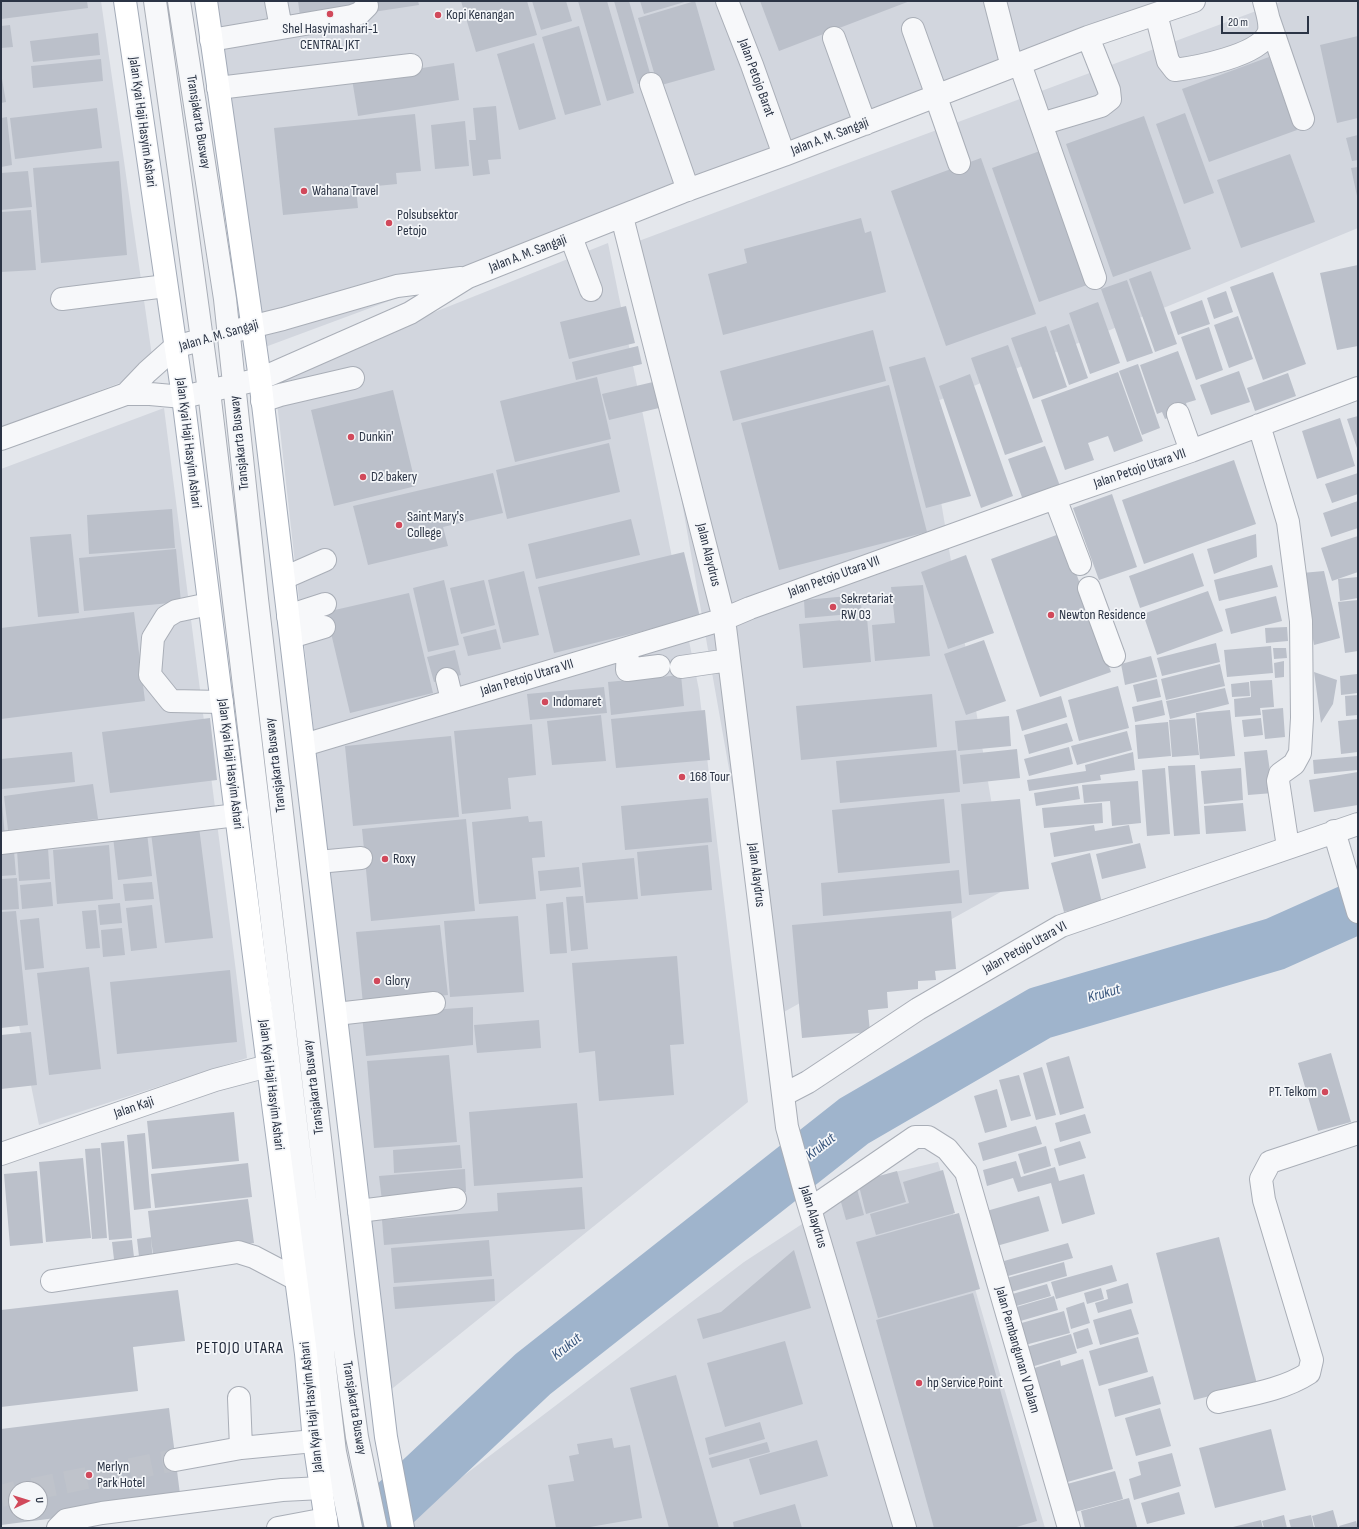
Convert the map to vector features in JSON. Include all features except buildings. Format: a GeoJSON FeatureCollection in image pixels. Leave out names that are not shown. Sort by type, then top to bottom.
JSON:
{"type":"FeatureCollection","features":[{"type":"Feature","properties":{"kind":"main road","name":"Jalan Kyai Haji Hasyim Ashari"},"geometry":{"type":"LineString","coordinates":[[125,1],[183,397],[306,1354],[314,1440],[327,1524]]}},
{"type":"Feature","properties":{"kind":"main road"},"geometry":{"type":"LineString","coordinates":[[206,1],[260,379],[385,1430],[402,1526]]}},
{"type":"Feature","properties":{"kind":"street","name":"Transjakarta Busway"},"geometry":{"type":"LineString","coordinates":[[154,1],[209,391],[335,1452],[349,1523]]}},
{"type":"Feature","properties":{"kind":"street","name":"Transjakarta Busway"},"geometry":{"type":"LineString","coordinates":[[179,1],[225,299],[261,631],[343,1335],[357,1436],[376,1528]]}},
{"type":"Feature","properties":{"kind":"street"},"geometry":{"type":"LineString","coordinates":[[276,1],[281,28]]}},
{"type":"Feature","properties":{"kind":"street","name":"Jalan Petojo Barat"},"geometry":{"type":"LineString","coordinates":[[727,1],[752,65],[784,155]]}},
{"type":"Feature","properties":{"kind":"street"},"geometry":{"type":"LineString","coordinates":[[995,1],[1016,66],[1041,124],[1094,278]]}},
{"type":"Feature","properties":{"kind":"street","name":"Jalan A. M. Sangaji"},"geometry":{"type":"LineString","coordinates":[[1,439],[126,394],[150,394],[183,397],[260,379],[410,313],[468,278],[688,190],[784,155],[1088,37],[1194,1]]}},
{"type":"Feature","properties":{"kind":"street"},"geometry":{"type":"LineString","coordinates":[[212,40],[352,16],[360,13],[367,6]]}},
{"type":"Feature","properties":{"kind":"street"},"geometry":{"type":"LineString","coordinates":[[1156,14],[1168,61],[1175,70],[1194,68],[1230,58],[1259,44],[1268,34],[1266,11]]}},
{"type":"Feature","properties":{"kind":"street"},"geometry":{"type":"LineString","coordinates":[[1266,11],[1303,119]]}},
{"type":"Feature","properties":{"kind":"street"},"geometry":{"type":"LineString","coordinates":[[913,29],[959,163]]}},
{"type":"Feature","properties":{"kind":"street"},"geometry":{"type":"LineString","coordinates":[[1041,124],[1101,106],[1110,99],[1109,90],[1088,37]]}},
{"type":"Feature","properties":{"kind":"street"},"geometry":{"type":"LineString","coordinates":[[834,38],[865,124]]}},
{"type":"Feature","properties":{"kind":"street"},"geometry":{"type":"LineString","coordinates":[[218,88],[412,65]]}},
{"type":"Feature","properties":{"kind":"street"},"geometry":{"type":"LineString","coordinates":[[651,84],[688,190]]}},
{"type":"Feature","properties":{"kind":"street","name":"Jalan Alaydrus"},"geometry":{"type":"LineString","coordinates":[[622,217],[724,619],[787,1127],[905,1528]]}},
{"type":"Feature","properties":{"kind":"street"},"geometry":{"type":"LineString","coordinates":[[571,237],[591,290]]}},
{"type":"Feature","properties":{"kind":"street","name":"Jalan A. M. Sangaji"},"geometry":{"type":"LineString","coordinates":[[126,394],[147,372],[175,347],[397,286],[468,278]]}},
{"type":"Feature","properties":{"kind":"street"},"geometry":{"type":"LineString","coordinates":[[62,298],[166,286]]}},
{"type":"Feature","properties":{"kind":"street"},"geometry":{"type":"LineString","coordinates":[[262,401],[280,395],[353,378]]}},
{"type":"Feature","properties":{"kind":"street","name":"Jalan Petojo Utara VII"},"geometry":{"type":"LineString","coordinates":[[304,745],[724,619],[750,608],[1055,498],[1191,451],[1358,388]]}},
{"type":"Feature","properties":{"kind":"street"},"geometry":{"type":"LineString","coordinates":[[1178,414],[1191,451]]}},
{"type":"Feature","properties":{"kind":"street"},"geometry":{"type":"LineString","coordinates":[[1260,425],[1288,522],[1301,621],[1302,718],[1300,753],[1294,764],[1280,774],[1278,781],[1288,847]]}},
{"type":"Feature","properties":{"kind":"street"},"geometry":{"type":"LineString","coordinates":[[1055,498],[1080,564]]}},
{"type":"Feature","properties":{"kind":"street"},"geometry":{"type":"LineString","coordinates":[[284,578],[325,560]]}},
{"type":"Feature","properties":{"kind":"street"},"geometry":{"type":"LineString","coordinates":[[1089,588],[1114,656]]}},
{"type":"Feature","properties":{"kind":"street"},"geometry":{"type":"LineString","coordinates":[[209,604],[176,611],[166,617],[153,638],[150,676],[171,701],[222,702]]}},
{"type":"Feature","properties":{"kind":"street"},"geometry":{"type":"LineString","coordinates":[[290,626],[325,604]]}},
{"type":"Feature","properties":{"kind":"street"},"geometry":{"type":"LineString","coordinates":[[290,626],[324,627]]}},
{"type":"Feature","properties":{"kind":"street"},"geometry":{"type":"LineString","coordinates":[[628,648],[627,670],[659,666]]}},
{"type":"Feature","properties":{"kind":"street"},"geometry":{"type":"LineString","coordinates":[[681,667],[729,660]]}},
{"type":"Feature","properties":{"kind":"street"},"geometry":{"type":"LineString","coordinates":[[447,679],[452,700]]}},
{"type":"Feature","properties":{"kind":"street"},"geometry":{"type":"LineString","coordinates":[[1,843],[237,815]]}},
{"type":"Feature","properties":{"kind":"street","name":"Jalan Petojo Utara VI"},"geometry":{"type":"LineString","coordinates":[[783,1095],[808,1082],[918,1009],[1061,926],[1358,824]]}},
{"type":"Feature","properties":{"kind":"street"},"geometry":{"type":"LineString","coordinates":[[1334,831],[1358,912]]}},
{"type":"Feature","properties":{"kind":"street"},"geometry":{"type":"LineString","coordinates":[[318,862],[361,858]]}},
{"type":"Feature","properties":{"kind":"street"},"geometry":{"type":"LineString","coordinates":[[336,1014],[434,1003]]}},
{"type":"Feature","properties":{"kind":"street","name":"Jalan Kaji"},"geometry":{"type":"LineString","coordinates":[[1,1154],[215,1080],[268,1066]]}},
{"type":"Feature","properties":{"kind":"street"},"geometry":{"type":"LineString","coordinates":[[1218,1402],[1272,1389],[1299,1380],[1309,1373],[1312,1360],[1264,1200],[1261,1179],[1270,1162],[1358,1132]]}},
{"type":"Feature","properties":{"kind":"street","name":"Jalan Pembangunan V Dalam"},"geometry":{"type":"LineString","coordinates":[[809,1204],[915,1137],[928,1137],[947,1149],[966,1172],[1069,1528]]}},
{"type":"Feature","properties":{"kind":"street"},"geometry":{"type":"LineString","coordinates":[[359,1211],[455,1200]]}},
{"type":"Feature","properties":{"kind":"street"},"geometry":{"type":"LineString","coordinates":[[52,1280],[238,1252],[254,1257],[296,1279]]}},
{"type":"Feature","properties":{"kind":"street"},"geometry":{"type":"LineString","coordinates":[[239,1398],[241,1448]]}},
{"type":"Feature","properties":{"kind":"street"},"geometry":{"type":"LineString","coordinates":[[175,1460],[241,1448],[314,1440]]}},
{"type":"Feature","properties":{"kind":"street"},"geometry":{"type":"LineString","coordinates":[[58,1528],[66,1520],[102,1513],[282,1490],[322,1488]]}},
{"type":"Feature","properties":{"kind":"street"},"geometry":{"type":"LineString","coordinates":[[278,1528],[327,1524]]}},
{"type":"Feature","properties":{"kind":"shaded area"},"geometry":{"type":"Polygon","coordinates":[[[1,1],[101,1],[154,370],[1,428],[1,1]]]}},
{"type":"Feature","properties":{"kind":"shaded area"},"geometry":{"type":"Polygon","coordinates":[[[195,1],[1197,1],[249,353],[195,1]]]}},
{"type":"Feature","properties":{"kind":"shaded area"},"geometry":{"type":"Polygon","coordinates":[[[1283,1],[1358,1],[1358,228],[925,406],[1006,889],[773,1018],[636,242],[1283,1]]]}},
{"type":"Feature","properties":{"kind":"shaded area"},"geometry":{"type":"Polygon","coordinates":[[[608,243],[699,690],[748,1102],[388,1392],[274,376],[608,243]]]}},
{"type":"Feature","properties":{"kind":"shaded area"},"geometry":{"type":"Polygon","coordinates":[[[164,408],[247,1058],[39,1125],[1,936],[1,469],[164,408]]]}},
{"type":"Feature","properties":{"kind":"shaded area"},"geometry":{"type":"Polygon","coordinates":[[[938,1162],[1045,1528],[395,1528],[744,1262],[874,1177],[938,1162]]]}},
{"type":"Feature","properties":{"kind":"waterway","name":"Krukut"},"geometry":{"type":"LineString","coordinates":[[369,1528],[533,1374],[854,1121],[1040,1013],[1275,944],[1358,907]]}},
{"type":"Feature","properties":{"kind":"tunnel"},"geometry":{"type":"LineString","coordinates":[[48,1486],[175,1460]]}},
{"type":"Feature","properties":{"kind":"tunnel"},"geometry":{"type":"LineString","coordinates":[[1,1496],[8,1494]]}},
{"type":"Feature","properties":{"kind":"place","name":"Shel Hasyimashari-1 CENTRAL JKT"},"geometry":{"type":"Point","coordinates":[330,14]}},
{"type":"Feature","properties":{"kind":"place","name":"Kopi Kenangan"},"geometry":{"type":"Point","coordinates":[438,15]}},
{"type":"Feature","properties":{"kind":"place","name":"Wahana Travel"},"geometry":{"type":"Point","coordinates":[304,191]}},
{"type":"Feature","properties":{"kind":"place","name":"Polsubsektor Petojo"},"geometry":{"type":"Point","coordinates":[389,223]}},
{"type":"Feature","properties":{"kind":"place","name":"Dunkin'"},"geometry":{"type":"Point","coordinates":[351,437]}},
{"type":"Feature","properties":{"kind":"place","name":"D2 bakery"},"geometry":{"type":"Point","coordinates":[363,477]}},
{"type":"Feature","properties":{"kind":"place","name":"Saint Mary's College"},"geometry":{"type":"Point","coordinates":[399,525]}},
{"type":"Feature","properties":{"kind":"place","name":"Sekretariat RW 03"},"geometry":{"type":"Point","coordinates":[833,607]}},
{"type":"Feature","properties":{"kind":"place","name":"Newton Residence"},"geometry":{"type":"Point","coordinates":[1051,615]}},
{"type":"Feature","properties":{"kind":"place","name":"Indomaret"},"geometry":{"type":"Point","coordinates":[545,702]}},
{"type":"Feature","properties":{"kind":"place","name":"168 Tour"},"geometry":{"type":"Point","coordinates":[682,777]}},
{"type":"Feature","properties":{"kind":"place","name":"Roxy"},"geometry":{"type":"Point","coordinates":[385,859]}},
{"type":"Feature","properties":{"kind":"place","name":"Glory"},"geometry":{"type":"Point","coordinates":[377,981]}},
{"type":"Feature","properties":{"kind":"place","name":"PT. Telkom"},"geometry":{"type":"Point","coordinates":[1325,1092]}},
{"type":"Feature","properties":{"kind":"place","name":"hp Service Point"},"geometry":{"type":"Point","coordinates":[919,1383]}},
{"type":"Feature","properties":{"kind":"place","name":"Merlyn Park Hotel"},"geometry":{"type":"Point","coordinates":[89,1475]}},
{"type":"Feature","properties":{"kind":"district","name":"PETOJO UTARA"},"geometry":{"type":"Point","coordinates":[240,1349]}}]}
